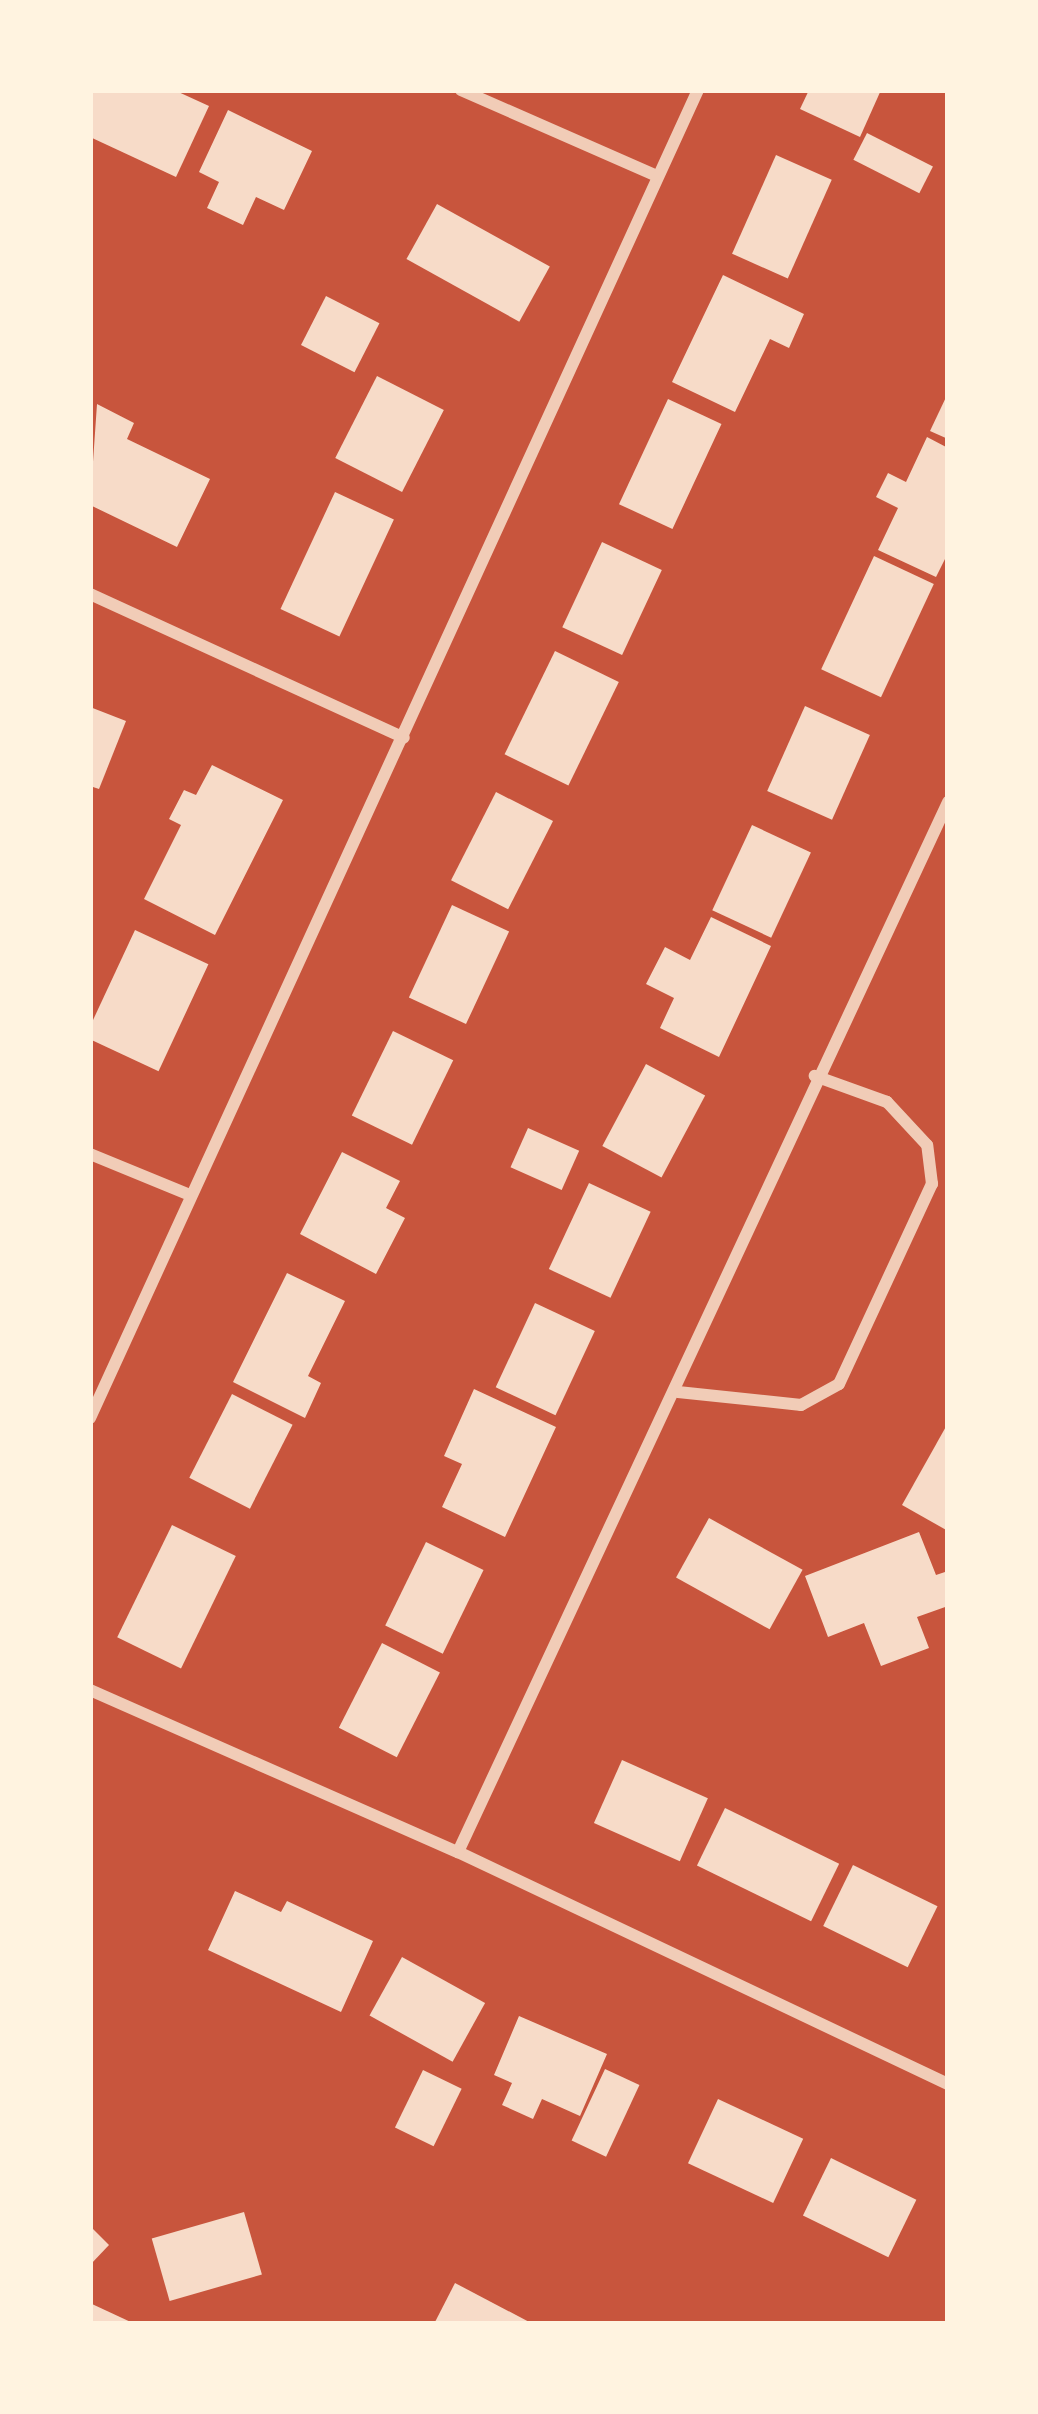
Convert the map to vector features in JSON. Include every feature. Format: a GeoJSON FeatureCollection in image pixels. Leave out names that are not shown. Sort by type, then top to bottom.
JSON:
{"type":"FeatureCollection","features":[{"type":"Feature","properties":{"kind":"street"},"geometry":{"type":"LineString","coordinates":[[461,90],[658,176]]}},
{"type":"Feature","properties":{"kind":"street"},"geometry":{"type":"LineString","coordinates":[[90,1418],[698,90]]}},
{"type":"Feature","properties":{"kind":"street"},"geometry":{"type":"LineString","coordinates":[[90,594],[404,738]]}},
{"type":"Feature","properties":{"kind":"street"},"geometry":{"type":"LineString","coordinates":[[458,1852],[678,1391],[815,1076],[948,802]]}},
{"type":"Feature","properties":{"kind":"street"},"geometry":{"type":"LineString","coordinates":[[678,1391],[801,1405],[838,1384],[932,1184],[927,1145],[887,1102],[815,1076]]}},
{"type":"Feature","properties":{"kind":"street"},"geometry":{"type":"LineString","coordinates":[[90,1154],[190,1195]]}},
{"type":"Feature","properties":{"kind":"street"},"geometry":{"type":"LineString","coordinates":[[90,1690],[458,1852],[948,2084]]}},
{"type":"Feature","properties":{"kind":"building"},"geometry":{"type":"Polygon","coordinates":[[[90,90],[174,90],[209,106],[176,177],[90,137],[90,90]]]}},
{"type":"Feature","properties":{"kind":"building"},"geometry":{"type":"Polygon","coordinates":[[[809,90],[881,90],[860,137],[800,109],[809,90]]]}},
{"type":"Feature","properties":{"kind":"building"},"geometry":{"type":"Polygon","coordinates":[[[228,110],[312,151],[284,210],[256,197],[243,225],[207,208],[219,182],[199,172],[228,110]]]}},
{"type":"Feature","properties":{"kind":"building"},"geometry":{"type":"Polygon","coordinates":[[[867,133],[933,167],[919,193],[853,160],[867,133]]]}},
{"type":"Feature","properties":{"kind":"building"},"geometry":{"type":"Polygon","coordinates":[[[776,155],[832,180],[788,278],[732,254],[776,155]]]}},
{"type":"Feature","properties":{"kind":"building"},"geometry":{"type":"Polygon","coordinates":[[[437,204],[550,267],[519,322],[406,259],[437,204]]]}},
{"type":"Feature","properties":{"kind":"building"},"geometry":{"type":"Polygon","coordinates":[[[723,275],[804,314],[789,348],[770,339],[735,412],[672,382],[723,275]]]}},
{"type":"Feature","properties":{"kind":"building"},"geometry":{"type":"Polygon","coordinates":[[[326,296],[379,323],[354,372],[301,345],[326,296]]]}},
{"type":"Feature","properties":{"kind":"building"},"geometry":{"type":"Polygon","coordinates":[[[377,376],[444,410],[402,492],[335,458],[377,376]]]}},
{"type":"Feature","properties":{"kind":"building"},"geometry":{"type":"Polygon","coordinates":[[[948,393],[948,439],[930,431],[948,393]]]}},
{"type":"Feature","properties":{"kind":"building"},"geometry":{"type":"Polygon","coordinates":[[[668,399],[721,424],[672,529],[619,504],[668,399]]]}},
{"type":"Feature","properties":{"kind":"building"},"geometry":{"type":"Polygon","coordinates":[[[97,404],[134,423],[127,439],[210,479],[177,547],[90,505],[97,404]]]}},
{"type":"Feature","properties":{"kind":"building"},"geometry":{"type":"Polygon","coordinates":[[[927,437],[948,448],[948,553],[936,577],[878,550],[898,508],[876,497],[888,473],[906,482],[927,437]]]}},
{"type":"Feature","properties":{"kind":"building"},"geometry":{"type":"Polygon","coordinates":[[[335,492],[394,519],[339,636],[280,609],[335,492]]]}},
{"type":"Feature","properties":{"kind":"building"},"geometry":{"type":"Polygon","coordinates":[[[602,542],[662,570],[622,655],[562,627],[602,542]]]}},
{"type":"Feature","properties":{"kind":"building"},"geometry":{"type":"Polygon","coordinates":[[[874,556],[934,584],[881,697],[821,669],[874,556]]]}},
{"type":"Feature","properties":{"kind":"building"},"geometry":{"type":"Polygon","coordinates":[[[555,651],[619,682],[568,785],[505,754],[555,651]]]}},
{"type":"Feature","properties":{"kind":"building"},"geometry":{"type":"Polygon","coordinates":[[[805,706],[870,735],[832,820],[767,791],[805,706]]]}},
{"type":"Feature","properties":{"kind":"building"},"geometry":{"type":"Polygon","coordinates":[[[90,707],[126,721],[99,789],[90,786],[90,707]]]}},
{"type":"Feature","properties":{"kind":"building"},"geometry":{"type":"Polygon","coordinates":[[[212,765],[283,800],[215,935],[144,899],[181,825],[169,819],[184,790],[196,795],[212,765]]]}},
{"type":"Feature","properties":{"kind":"building"},"geometry":{"type":"Polygon","coordinates":[[[496,792],[553,821],[508,909],[451,880],[496,792]]]}},
{"type":"Feature","properties":{"kind":"building"},"geometry":{"type":"Polygon","coordinates":[[[752,825],[811,852],[771,938],[712,910],[752,825]]]}},
{"type":"Feature","properties":{"kind":"building"},"geometry":{"type":"Polygon","coordinates":[[[452,905],[509,932],[466,1024],[409,997],[452,905]]]}},
{"type":"Feature","properties":{"kind":"building"},"geometry":{"type":"Polygon","coordinates":[[[711,917],[771,946],[719,1057],[660,1028],[674,998],[646,984],[665,947],[690,960],[711,917]]]}},
{"type":"Feature","properties":{"kind":"building"},"geometry":{"type":"Polygon","coordinates":[[[135,930],[208,964],[159,1071],[90,1039],[90,1027],[135,930]]]}},
{"type":"Feature","properties":{"kind":"building"},"geometry":{"type":"Polygon","coordinates":[[[393,1031],[453,1060],[412,1145],[352,1115],[393,1031]]]}},
{"type":"Feature","properties":{"kind":"building"},"geometry":{"type":"Polygon","coordinates":[[[646,1064],[705,1095],[661,1178],[602,1146],[646,1064]]]}},
{"type":"Feature","properties":{"kind":"building"},"geometry":{"type":"Polygon","coordinates":[[[528,1128],[579,1151],[562,1190],[511,1167],[528,1128]]]}},
{"type":"Feature","properties":{"kind":"building"},"geometry":{"type":"Polygon","coordinates":[[[342,1152],[400,1181],[386,1208],[405,1218],[376,1274],[300,1234],[342,1152]]]}},
{"type":"Feature","properties":{"kind":"building"},"geometry":{"type":"Polygon","coordinates":[[[589,1183],[651,1212],[610,1298],[549,1269],[589,1183]]]}},
{"type":"Feature","properties":{"kind":"building"},"geometry":{"type":"Polygon","coordinates":[[[287,1273],[345,1301],[308,1376],[321,1383],[305,1418],[233,1382],[287,1273]]]}},
{"type":"Feature","properties":{"kind":"building"},"geometry":{"type":"Polygon","coordinates":[[[535,1303],[595,1331],[556,1415],[496,1387],[535,1303]]]}},
{"type":"Feature","properties":{"kind":"building"},"geometry":{"type":"Polygon","coordinates":[[[474,1389],[556,1427],[505,1537],[442,1507],[462,1464],[444,1456],[474,1389]]]}},
{"type":"Feature","properties":{"kind":"building"},"geometry":{"type":"Polygon","coordinates":[[[232,1394],[293,1425],[250,1509],[189,1478],[232,1394]]]}},
{"type":"Feature","properties":{"kind":"building"},"geometry":{"type":"Polygon","coordinates":[[[948,1423],[948,1531],[902,1505],[948,1423]]]}},
{"type":"Feature","properties":{"kind":"building"},"geometry":{"type":"Polygon","coordinates":[[[709,1518],[803,1570],[770,1629],[676,1577],[709,1518]]]}},
{"type":"Feature","properties":{"kind":"building"},"geometry":{"type":"Polygon","coordinates":[[[172,1525],[236,1556],[181,1668],[117,1637],[172,1525]]]}},
{"type":"Feature","properties":{"kind":"building"},"geometry":{"type":"Polygon","coordinates":[[[919,1532],[936,1575],[948,1571],[948,1606],[917,1617],[929,1648],[881,1666],[864,1623],[828,1637],[805,1576],[919,1532]]]}},
{"type":"Feature","properties":{"kind":"building"},"geometry":{"type":"Polygon","coordinates":[[[426,1542],[484,1570],[443,1654],[385,1626],[426,1542]]]}},
{"type":"Feature","properties":{"kind":"building"},"geometry":{"type":"Polygon","coordinates":[[[382,1643],[440,1673],[397,1757],[339,1728],[382,1643]]]}},
{"type":"Feature","properties":{"kind":"building"},"geometry":{"type":"Polygon","coordinates":[[[622,1760],[708,1798],[680,1861],[594,1823],[622,1760]]]}},
{"type":"Feature","properties":{"kind":"building"},"geometry":{"type":"Polygon","coordinates":[[[725,1808],[839,1864],[811,1921],[697,1866],[725,1808]]]}},
{"type":"Feature","properties":{"kind":"building"},"geometry":{"type":"Polygon","coordinates":[[[853,1865],[937,1906],[908,1967],[823,1926],[853,1865]]]}},
{"type":"Feature","properties":{"kind":"building"},"geometry":{"type":"Polygon","coordinates":[[[235,1891],[281,1912],[287,1901],[373,1941],[341,2012],[208,1950],[235,1891]]]}},
{"type":"Feature","properties":{"kind":"building"},"geometry":{"type":"Polygon","coordinates":[[[402,1957],[485,2003],[453,2062],[370,2016],[402,1957]]]}},
{"type":"Feature","properties":{"kind":"building"},"geometry":{"type":"Polygon","coordinates":[[[519,2016],[607,2054],[580,2116],[542,2099],[533,2119],[502,2105],[512,2083],[494,2075],[519,2016]]]}},
{"type":"Feature","properties":{"kind":"building"},"geometry":{"type":"Polygon","coordinates":[[[605,2069],[639,2085],[606,2157],[572,2141],[605,2069]]]}},
{"type":"Feature","properties":{"kind":"building"},"geometry":{"type":"Polygon","coordinates":[[[423,2070],[462,2089],[434,2146],[395,2128],[423,2070]]]}},
{"type":"Feature","properties":{"kind":"building"},"geometry":{"type":"Polygon","coordinates":[[[718,2099],[803,2139],[773,2203],[688,2163],[718,2099]]]}},
{"type":"Feature","properties":{"kind":"building"},"geometry":{"type":"Polygon","coordinates":[[[831,2158],[916,2200],[888,2257],[803,2216],[831,2158]]]}},
{"type":"Feature","properties":{"kind":"building"},"geometry":{"type":"Polygon","coordinates":[[[244,2212],[262,2274],[170,2301],[152,2238],[244,2212]]]}},
{"type":"Feature","properties":{"kind":"building"},"geometry":{"type":"Polygon","coordinates":[[[90,2226],[109,2245],[90,2265],[90,2226]]]}},
{"type":"Feature","properties":{"kind":"building"},"geometry":{"type":"Polygon","coordinates":[[[455,2283],[533,2324],[434,2324],[455,2283]]]}},
{"type":"Feature","properties":{"kind":"building"},"geometry":{"type":"Polygon","coordinates":[[[92,2304],[135,2324],[90,2324],[92,2304]]]}}]}
